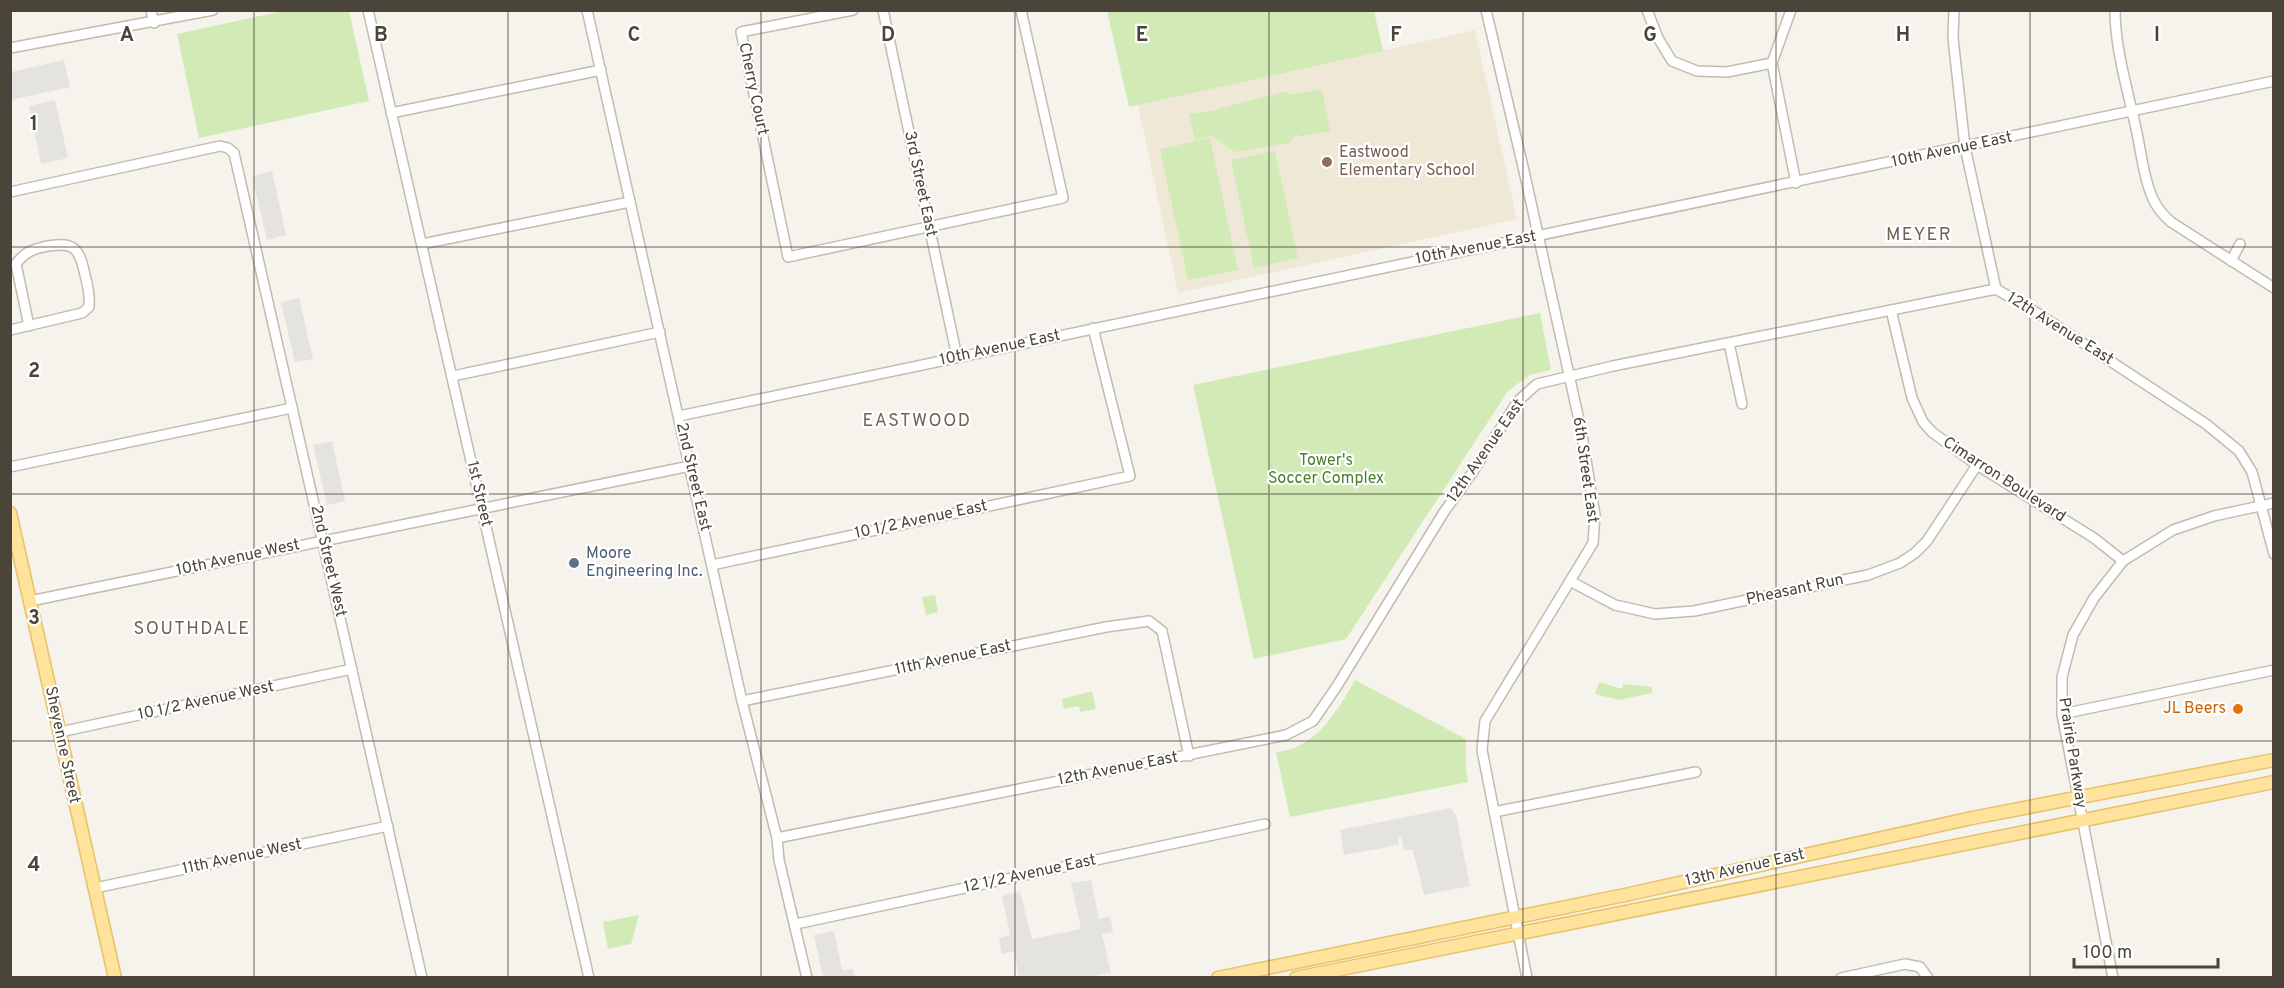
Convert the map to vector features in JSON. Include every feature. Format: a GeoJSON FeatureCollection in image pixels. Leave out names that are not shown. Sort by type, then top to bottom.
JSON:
{"type":"FeatureCollection","features":[{"type":"Feature","properties":{"kind":"main road","name":"Sheyenne Street"},"geometry":{"type":"LineString","coordinates":[[10,513],[115,978]]}},
{"type":"Feature","properties":{"kind":"main road","name":"13th Avenue East"},"geometry":{"type":"LineString","coordinates":[[1218,978],[1515,918],[1960,820],[2274,760]]}},
{"type":"Feature","properties":{"kind":"main road","name":"13th Avenue East"},"geometry":{"type":"LineString","coordinates":[[1296,978],[2274,782]]}},
{"type":"Feature","properties":{"kind":"street"},"geometry":{"type":"LineString","coordinates":[[151,10],[154,23]]}},
{"type":"Feature","properties":{"kind":"street"},"geometry":{"type":"LineString","coordinates":[[10,48],[154,23],[213,10]]}},
{"type":"Feature","properties":{"kind":"street","name":"1st Street"},"geometry":{"type":"LineString","coordinates":[[368,10],[589,978]]}},
{"type":"Feature","properties":{"kind":"street","name":"2nd Street East"},"geometry":{"type":"LineString","coordinates":[[587,10],[742,702],[777,838],[779,860],[807,978]]}},
{"type":"Feature","properties":{"kind":"street","name":"Cherry Court"},"geometry":{"type":"LineString","coordinates":[[853,10],[741,32],[788,257],[929,227]]}},
{"type":"Feature","properties":{"kind":"street","name":"3rd Street East"},"geometry":{"type":"LineString","coordinates":[[883,10],[957,357]]}},
{"type":"Feature","properties":{"kind":"street"},"geometry":{"type":"LineString","coordinates":[[929,227],[1063,198],[1021,10]]}},
{"type":"Feature","properties":{"kind":"street","name":"6th Street East"},"geometry":{"type":"LineString","coordinates":[[1486,10],[1581,429],[1595,515],[1593,543],[1485,721],[1482,750],[1527,978]]}},
{"type":"Feature","properties":{"kind":"street"},"geometry":{"type":"LineString","coordinates":[[1647,10],[1658,38],[1672,61],[1697,71],[1727,72],[1772,63]]}},
{"type":"Feature","properties":{"kind":"street"},"geometry":{"type":"LineString","coordinates":[[1791,10],[1772,63],[1796,183]]}},
{"type":"Feature","properties":{"kind":"street"},"geometry":{"type":"LineString","coordinates":[[1954,10],[1953,38],[1965,147],[1996,289]]}},
{"type":"Feature","properties":{"kind":"street"},"geometry":{"type":"LineString","coordinates":[[2115,10],[2115,26],[2148,186],[2162,213],[2171,222],[2274,288]]}},
{"type":"Feature","properties":{"kind":"street"},"geometry":{"type":"LineString","coordinates":[[391,113],[601,69]]}},
{"type":"Feature","properties":{"kind":"street","name":"10th Avenue East"},"geometry":{"type":"LineString","coordinates":[[679,416],[2274,81]]}},
{"type":"Feature","properties":{"kind":"street","name":"2nd Street West"},"geometry":{"type":"LineString","coordinates":[[10,192],[210,148],[228,148],[235,157],[422,978]]}},
{"type":"Feature","properties":{"kind":"street"},"geometry":{"type":"LineString","coordinates":[[422,244],[630,202]]}},
{"type":"Feature","properties":{"kind":"street"},"geometry":{"type":"LineString","coordinates":[[10,330],[29,326],[82,313],[89,307],[90,298],[81,255],[73,247],[57,244],[30,250],[21,256],[16,264],[29,326]]}},
{"type":"Feature","properties":{"kind":"street"},"geometry":{"type":"LineString","coordinates":[[2231,261],[2240,244]]}},
{"type":"Feature","properties":{"kind":"street","name":"12th Avenue East"},"geometry":{"type":"LineString","coordinates":[[777,838],[1286,735],[1313,721],[1444,512],[1518,401],[1537,384],[1996,289],[2043,317],[2215,430],[2239,451],[2252,472],[2274,554]]}},
{"type":"Feature","properties":{"kind":"street","name":"Cimarron Boulevard"},"geometry":{"type":"LineString","coordinates":[[1891,310],[1907,382],[1923,422],[1938,437],[1977,465],[2094,538],[2123,561]]}},
{"type":"Feature","properties":{"kind":"street","name":"10 1/2 Avenue East"},"geometry":{"type":"LineString","coordinates":[[712,565],[1130,476],[1094,328]]}},
{"type":"Feature","properties":{"kind":"street"},"geometry":{"type":"LineString","coordinates":[[453,376],[660,332]]}},
{"type":"Feature","properties":{"kind":"street"},"geometry":{"type":"LineString","coordinates":[[1729,344],[1742,404]]}},
{"type":"Feature","properties":{"kind":"street"},"geometry":{"type":"LineString","coordinates":[[10,467],[292,408]]}},
{"type":"Feature","properties":{"kind":"street","name":"Pheasant Run"},"geometry":{"type":"LineString","coordinates":[[1570,581],[1615,605],[1656,614],[1694,611],[1868,575],[1900,563],[1927,541],[1977,465]]}},
{"type":"Feature","properties":{"kind":"street"},"geometry":{"type":"LineString","coordinates":[[482,508],[690,466]]}},
{"type":"Feature","properties":{"kind":"street","name":"Prairie Parkway"},"geometry":{"type":"LineString","coordinates":[[2113,978],[2062,714],[2062,677],[2073,635],[2094,598],[2123,561],[2173,530],[2214,516],[2274,503]]}},
{"type":"Feature","properties":{"kind":"street","name":"10th Avenue West"},"geometry":{"type":"LineString","coordinates":[[30,601],[482,508]]}},
{"type":"Feature","properties":{"kind":"street","name":"11th Avenue East"},"geometry":{"type":"LineString","coordinates":[[742,702],[1106,627],[1149,621],[1162,631],[1188,756]]}},
{"type":"Feature","properties":{"kind":"street","name":"10 1/2 Avenue West"},"geometry":{"type":"LineString","coordinates":[[60,732],[352,669]]}},
{"type":"Feature","properties":{"kind":"street"},"geometry":{"type":"LineString","coordinates":[[2062,714],[2274,670]]}},
{"type":"Feature","properties":{"kind":"street"},"geometry":{"type":"LineString","coordinates":[[1494,812],[1696,772]]}},
{"type":"Feature","properties":{"kind":"street","name":"12 1/2 Avenue East"},"geometry":{"type":"LineString","coordinates":[[796,924],[1265,824]]}},
{"type":"Feature","properties":{"kind":"street","name":"11th Avenue West"},"geometry":{"type":"LineString","coordinates":[[95,888],[388,826]]}},
{"type":"Feature","properties":{"kind":"street"},"geometry":{"type":"LineString","coordinates":[[1840,978],[1905,964],[1920,967],[1928,978]]}},
{"type":"Feature","properties":{"kind":"shaded area","name":"Eastwood Elementary School"},"geometry":{"type":"Polygon","coordinates":[[[1475,30],[1517,219],[1178,293],[1138,105],[1475,30]]]}},
{"type":"Feature","properties":{"kind":"shaded area"},"geometry":{"type":"Polygon","coordinates":[[[64,60],[70,87],[11,100],[11,72],[64,60]]]}},
{"type":"Feature","properties":{"kind":"shaded area"},"geometry":{"type":"Polygon","coordinates":[[[55,100],[68,158],[41,164],[29,106],[55,100]]]}},
{"type":"Feature","properties":{"kind":"shaded area"},"geometry":{"type":"Polygon","coordinates":[[[272,171],[286,235],[267,240],[252,176],[272,171]]]}},
{"type":"Feature","properties":{"kind":"shaded area"},"geometry":{"type":"Polygon","coordinates":[[[299,298],[313,359],[295,362],[281,302],[299,298]]]}},
{"type":"Feature","properties":{"kind":"shaded area"},"geometry":{"type":"Polygon","coordinates":[[[332,441],[345,501],[327,505],[313,445],[332,441]]]}},
{"type":"Feature","properties":{"kind":"shaded area"},"geometry":{"type":"Polygon","coordinates":[[[1451,808],[1456,815],[1470,886],[1424,895],[1413,850],[1404,850],[1401,837],[1398,837],[1399,845],[1344,855],[1340,830],[1451,808]]]}},
{"type":"Feature","properties":{"kind":"shaded area"},"geometry":{"type":"Polygon","coordinates":[[[1091,880],[1099,919],[1110,916],[1113,932],[1102,934],[1111,973],[1088,977],[1019,977],[1014,951],[1002,954],[999,938],[1010,935],[1002,896],[1020,892],[1032,939],[1081,929],[1071,883],[1091,880]]]}},
{"type":"Feature","properties":{"kind":"shaded area"},"geometry":{"type":"Polygon","coordinates":[[[834,931],[842,970],[853,969],[855,977],[823,977],[814,935],[834,931]]]}},
{"type":"Feature","properties":{"kind":"green space"},"geometry":{"type":"Polygon","coordinates":[[[283,11],[349,11],[369,101],[199,138],[177,34],[283,11]]]}},
{"type":"Feature","properties":{"kind":"green space"},"geometry":{"type":"Polygon","coordinates":[[[1107,11],[1374,11],[1383,51],[1129,107],[1107,11]]]}},
{"type":"Feature","properties":{"kind":"green space"},"geometry":{"type":"Polygon","coordinates":[[[1322,89],[1330,131],[1298,137],[1297,133],[1290,143],[1235,152],[1212,136],[1195,140],[1189,114],[1211,111],[1279,93],[1288,92],[1290,95],[1322,89]]]}},
{"type":"Feature","properties":{"kind":"green space"},"geometry":{"type":"Polygon","coordinates":[[[1210,138],[1238,270],[1188,280],[1160,149],[1210,138]]]}},
{"type":"Feature","properties":{"kind":"green space"},"geometry":{"type":"Polygon","coordinates":[[[1275,151],[1298,258],[1254,268],[1231,160],[1275,151]]]}},
{"type":"Feature","properties":{"kind":"green space","name":"Tower's Soccer Complex"},"geometry":{"type":"Polygon","coordinates":[[[1540,313],[1551,370],[1530,375],[1508,391],[1346,639],[1254,659],[1193,385],[1540,313]]]}},
{"type":"Feature","properties":{"kind":"green space"},"geometry":{"type":"Polygon","coordinates":[[[935,595],[938,612],[926,615],[922,597],[935,595]]]}},
{"type":"Feature","properties":{"kind":"green space"},"geometry":{"type":"Polygon","coordinates":[[[1355,680],[1466,739],[1468,782],[1290,817],[1276,752],[1303,744],[1314,736],[1333,716],[1355,680]]]}},
{"type":"Feature","properties":{"kind":"green space"},"geometry":{"type":"Polygon","coordinates":[[[1599,682],[1622,689],[1623,684],[1652,687],[1652,693],[1619,700],[1595,694],[1599,682]]]}},
{"type":"Feature","properties":{"kind":"green space"},"geometry":{"type":"Polygon","coordinates":[[[1092,691],[1096,709],[1080,712],[1079,706],[1064,709],[1062,699],[1092,691]]]}},
{"type":"Feature","properties":{"kind":"green space"},"geometry":{"type":"Polygon","coordinates":[[[639,915],[631,944],[608,949],[603,922],[639,915]]]}},
{"type":"Feature","properties":{"kind":"place","name":"Eastwood Elementary School"},"geometry":{"type":"Point","coordinates":[1327,162]}},
{"type":"Feature","properties":{"kind":"place","name":"Moore Engineering Inc."},"geometry":{"type":"Point","coordinates":[574,563]}},
{"type":"Feature","properties":{"kind":"place","name":"JL Beers"},"geometry":{"type":"Point","coordinates":[2238,709]}},
{"type":"Feature","properties":{"kind":"district","name":"MEYER"},"geometry":{"type":"Point","coordinates":[1919,235]}},
{"type":"Feature","properties":{"kind":"district","name":"EASTWOOD"},"geometry":{"type":"Point","coordinates":[917,421]}},
{"type":"Feature","properties":{"kind":"district","name":"SOUTHDALE"},"geometry":{"type":"Point","coordinates":[192,629]}}]}
